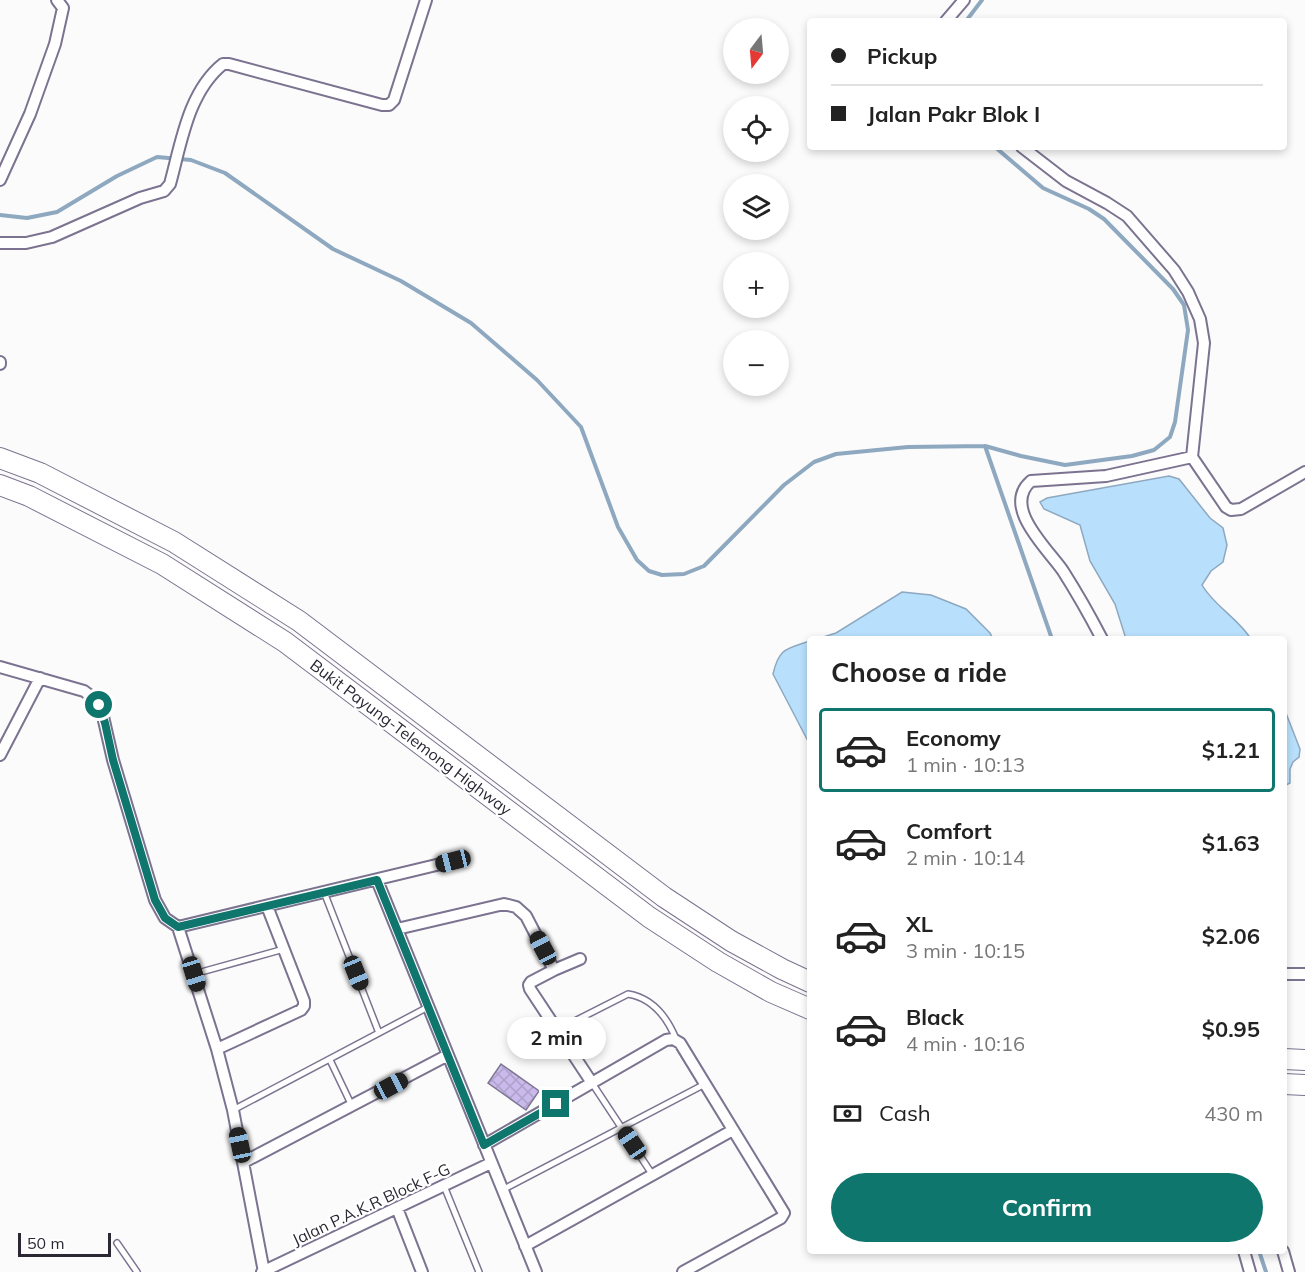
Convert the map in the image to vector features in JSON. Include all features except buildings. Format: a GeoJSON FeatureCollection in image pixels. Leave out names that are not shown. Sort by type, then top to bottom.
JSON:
{"type":"FeatureCollection","features":[{"type":"Feature","properties":{"kind":"highway","name":"Bukit Payung-Telemong Highway"},"geometry":{"type":"LineString","coordinates":[[0,459],[40,473],[174,542],[299,621],[664,897],[731,941],[807,981]]}},
{"type":"Feature","properties":{"kind":"highway","name":"Bukit Payung-Telemong Highway"},"geometry":{"type":"LineString","coordinates":[[0,485],[29,496],[162,564],[285,642],[650,917],[718,962],[771,992],[807,1008]]}},
{"type":"Feature","properties":{"kind":"highway"},"geometry":{"type":"LineString","coordinates":[[1287,1059],[1305,1060]]}},
{"type":"Feature","properties":{"kind":"highway"},"geometry":{"type":"LineString","coordinates":[[1287,1084],[1305,1086]]}},
{"type":"Feature","properties":{"kind":"street"},"geometry":{"type":"LineString","coordinates":[[0,180],[30,114],[55,44],[63,8],[57,0]]}},
{"type":"Feature","properties":{"kind":"street"},"geometry":{"type":"LineString","coordinates":[[0,243],[26,243],[51,237],[140,198],[154,196],[164,191],[170,184],[190,114],[201,90],[223,64],[389,105],[394,100],[426,0]]}},
{"type":"Feature","properties":{"kind":"street"},"geometry":{"type":"LineString","coordinates":[[949,18],[964,0]]}},
{"type":"Feature","properties":{"kind":"street"},"geometry":{"type":"LineString","coordinates":[[1026,150],[1066,181],[1127,216],[1174,270],[1188,292],[1200,319],[1204,343],[1192,457],[1226,507],[1236,510],[1305,472]]}},
{"type":"Feature","properties":{"kind":"street"},"geometry":{"type":"LineString","coordinates":[[1100,636],[1061,569],[1036,540],[1029,527],[1021,500],[1026,485],[1031,481],[1106,476],[1192,457]]}},
{"type":"Feature","properties":{"kind":"street"},"geometry":{"type":"LineString","coordinates":[[0,668],[84,691],[99,705],[155,900],[165,918],[178,927],[217,1049],[244,1162],[263,1272]]}},
{"type":"Feature","properties":{"kind":"street"},"geometry":{"type":"LineString","coordinates":[[0,755],[40,678]]}},
{"type":"Feature","properties":{"kind":"street"},"geometry":{"type":"LineString","coordinates":[[178,927],[453,861]]}},
{"type":"Feature","properties":{"kind":"street"},"geometry":{"type":"LineString","coordinates":[[377,880],[536,1272]]}},
{"type":"Feature","properties":{"kind":"street"},"geometry":{"type":"LineString","coordinates":[[397,930],[504,904],[512,905],[526,916],[554,970]]}},
{"type":"Feature","properties":{"kind":"street"},"geometry":{"type":"LineString","coordinates":[[217,1049],[301,1010],[304,1006],[267,906]]}},
{"type":"Feature","properties":{"kind":"street"},"geometry":{"type":"LineString","coordinates":[[580,959],[531,982],[529,987],[592,1083]]}},
{"type":"Feature","properties":{"kind":"street"},"geometry":{"type":"LineString","coordinates":[[1287,974],[1305,974]]}},
{"type":"Feature","properties":{"kind":"street"},"geometry":{"type":"LineString","coordinates":[[484,1145],[671,1040],[705,1084],[783,1211],[781,1218],[683,1272]]}},
{"type":"Feature","properties":{"kind":"street"},"geometry":{"type":"LineString","coordinates":[[244,1162],[448,1055]]}},
{"type":"Feature","properties":{"kind":"street"},"geometry":{"type":"LineString","coordinates":[[525,1246],[733,1130]]}},
{"type":"Feature","properties":{"kind":"street","name":"Jalan P.A.K.R Block F-G"},"geometry":{"type":"LineString","coordinates":[[263,1272],[491,1163]]}},
{"type":"Feature","properties":{"kind":"street"},"geometry":{"type":"LineString","coordinates":[[397,1208],[423,1272]]}},
{"type":"Feature","properties":{"kind":"street"},"geometry":{"type":"LineString","coordinates":[[1245,1254],[1250,1272]]}},
{"type":"Feature","properties":{"kind":"street"},"geometry":{"type":"LineString","coordinates":[[1284,1254],[1289,1272]]}},
{"type":"Feature","properties":{"kind":"lane"},"geometry":{"type":"LineString","coordinates":[[324,892],[380,1033]]}},
{"type":"Feature","properties":{"kind":"lane"},"geometry":{"type":"LineString","coordinates":[[194,974],[284,949]]}},
{"type":"Feature","properties":{"kind":"lane"},"geometry":{"type":"LineString","coordinates":[[557,1030],[628,994],[646,1000],[656,1009],[669,1023],[671,1040]]}},
{"type":"Feature","properties":{"kind":"lane"},"geometry":{"type":"LineString","coordinates":[[233,1110],[428,1007]]}},
{"type":"Feature","properties":{"kind":"lane"},"geometry":{"type":"LineString","coordinates":[[330,1059],[352,1106]]}},
{"type":"Feature","properties":{"kind":"lane"},"geometry":{"type":"LineString","coordinates":[[592,1083],[652,1174]]}},
{"type":"Feature","properties":{"kind":"lane"},"geometry":{"type":"LineString","coordinates":[[502,1190],[705,1084]]}},
{"type":"Feature","properties":{"kind":"lane"},"geometry":{"type":"LineString","coordinates":[[444,1186],[479,1272]]}},
{"type":"Feature","properties":{"kind":"lane"},"geometry":{"type":"LineString","coordinates":[[117,1243],[137,1272]]}},
{"type":"Feature","properties":{"kind":"water"},"geometry":{"type":"Polygon","coordinates":[[[1169,476],[1179,479],[1210,518],[1223,528],[1227,545],[1223,562],[1211,571],[1202,585],[1249,636],[1125,636],[1115,604],[1090,561],[1080,525],[1044,509],[1040,502],[1047,498],[1169,476]]]}},
{"type":"Feature","properties":{"kind":"water"},"geometry":{"type":"Polygon","coordinates":[[[902,592],[931,595],[966,609],[992,636],[826,636],[836,633],[902,592]]]}},
{"type":"Feature","properties":{"kind":"water"},"geometry":{"type":"Polygon","coordinates":[[[807,642],[807,739],[773,674],[781,654],[807,642]]]}},
{"type":"Feature","properties":{"kind":"water"},"geometry":{"type":"Polygon","coordinates":[[[1287,716],[1300,749],[1299,757],[1290,769],[1290,783],[1287,784],[1287,716]]]}},
{"type":"Feature","properties":{"kind":"waterway"},"geometry":{"type":"LineString","coordinates":[[968,18],[982,0]]}},
{"type":"Feature","properties":{"kind":"waterway"},"geometry":{"type":"LineString","coordinates":[[0,215],[27,218],[57,212],[117,176],[157,157],[191,160],[225,173],[333,249],[401,281],[471,323],[537,380],[581,427],[618,527],[637,560],[649,571],[662,575],[684,574],[704,566],[784,485],[814,462],[836,454],[908,447],[985,446],[1065,465],[1132,456],[1154,450],[1170,437],[1175,422],[1188,330],[1184,305],[1173,289],[1104,219],[1089,209],[1043,188],[999,150]]}},
{"type":"Feature","properties":{"kind":"waterway"},"geometry":{"type":"LineString","coordinates":[[985,446],[1051,636]]}},
{"type":"Feature","properties":{"kind":"waterway"},"geometry":{"type":"LineString","coordinates":[[1260,1254],[1266,1272]]}},
{"type":"Feature","properties":{"kind":"route"},"geometry":{"type":"LineString","coordinates":[[99,705],[155,900],[165,918],[178,927],[377,880],[484,1145],[556,1104]]}}]}
